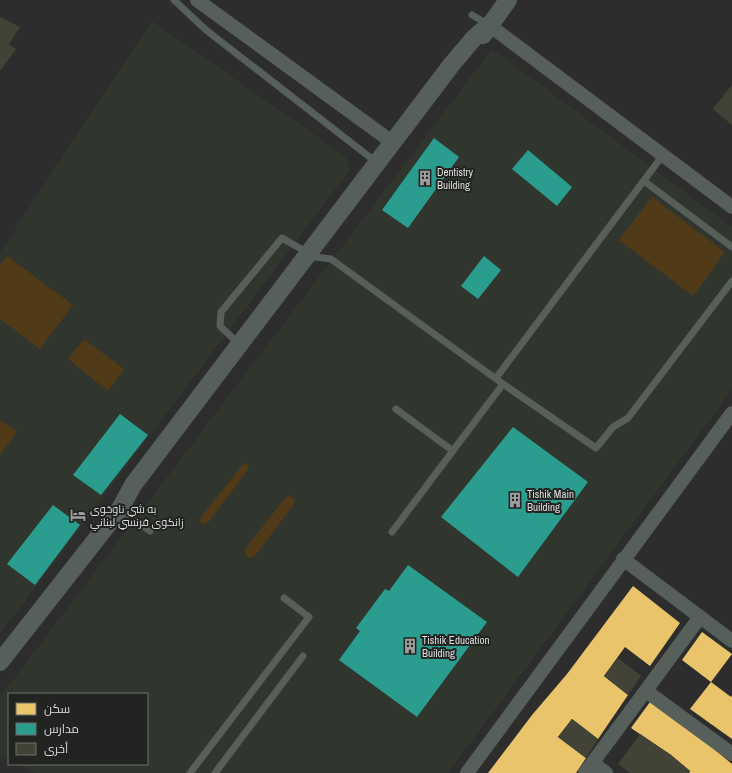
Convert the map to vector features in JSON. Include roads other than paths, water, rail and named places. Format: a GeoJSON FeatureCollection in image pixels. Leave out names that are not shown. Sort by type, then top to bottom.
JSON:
{"type":"FeatureCollection","features":[{"type":"Feature","properties":{"kind":"street"},"geometry":{"type":"LineString","coordinates":[[197,0],[392,142]]}},
{"type":"Feature","properties":{"kind":"street"},"geometry":{"type":"LineString","coordinates":[[120,509],[133,485],[239,344],[312,255],[459,69],[508,0]]}},
{"type":"Feature","properties":{"kind":"street"},"geometry":{"type":"LineString","coordinates":[[0,662],[120,509],[140,490],[312,255],[376,162],[460,54],[489,25]]}},
{"type":"Feature","properties":{"kind":"street"},"geometry":{"type":"LineString","coordinates":[[489,25],[732,207]]}},
{"type":"Feature","properties":{"kind":"street"},"geometry":{"type":"LineString","coordinates":[[467,773],[623,559],[732,413]]}},
{"type":"Feature","properties":{"kind":"street"},"geometry":{"type":"LineString","coordinates":[[623,559],[732,641]]}},
{"type":"Feature","properties":{"kind":"street"},"geometry":{"type":"LineString","coordinates":[[606,773],[589,768],[700,617]]}},
{"type":"Feature","properties":{"kind":"street"},"geometry":{"type":"LineString","coordinates":[[646,691],[732,754]]}},
{"type":"Feature","properties":{"kind":"lane"},"geometry":{"type":"LineString","coordinates":[[174,0],[212,35],[376,162]]}},
{"type":"Feature","properties":{"kind":"lane"},"geometry":{"type":"LineString","coordinates":[[472,15],[489,25]]}},
{"type":"Feature","properties":{"kind":"lane"},"geometry":{"type":"LineString","coordinates":[[496,378],[663,155]]}},
{"type":"Feature","properties":{"kind":"lane"},"geometry":{"type":"LineString","coordinates":[[644,181],[732,247]]}},
{"type":"Feature","properties":{"kind":"lane"},"geometry":{"type":"LineString","coordinates":[[239,344],[220,326],[221,312],[282,238],[312,255],[331,260],[503,384],[596,448],[613,427],[628,418],[732,281]]}},
{"type":"Feature","properties":{"kind":"lane"},"geometry":{"type":"LineString","coordinates":[[392,532],[503,384]]}},
{"type":"Feature","properties":{"kind":"lane"},"geometry":{"type":"LineString","coordinates":[[396,409],[453,451]]}},
{"type":"Feature","properties":{"kind":"lane"},"geometry":{"type":"LineString","coordinates":[[120,509],[150,531]]}},
{"type":"Feature","properties":{"kind":"lane"},"geometry":{"type":"LineString","coordinates":[[190,773],[309,617],[284,598]]}},
{"type":"Feature","properties":{"kind":"lane"},"geometry":{"type":"LineString","coordinates":[[215,773],[303,656]]}},
{"type":"Feature","properties":{"kind":"place","name":"Dentistry Building"},"geometry":{"type":"Point","coordinates":[425,178]}},
{"type":"Feature","properties":{"kind":"place","name":"Tishik Main Building"},"geometry":{"type":"Point","coordinates":[515,500]}},
{"type":"Feature","properties":{"kind":"place","name":"به شي ناوخوى زانكوى فرنسي لبناني"},"geometry":{"type":"Point","coordinates":[78,515]}},
{"type":"Feature","properties":{"kind":"place","name":"Tishik Education Building"},"geometry":{"type":"Point","coordinates":[410,646]}}]}
